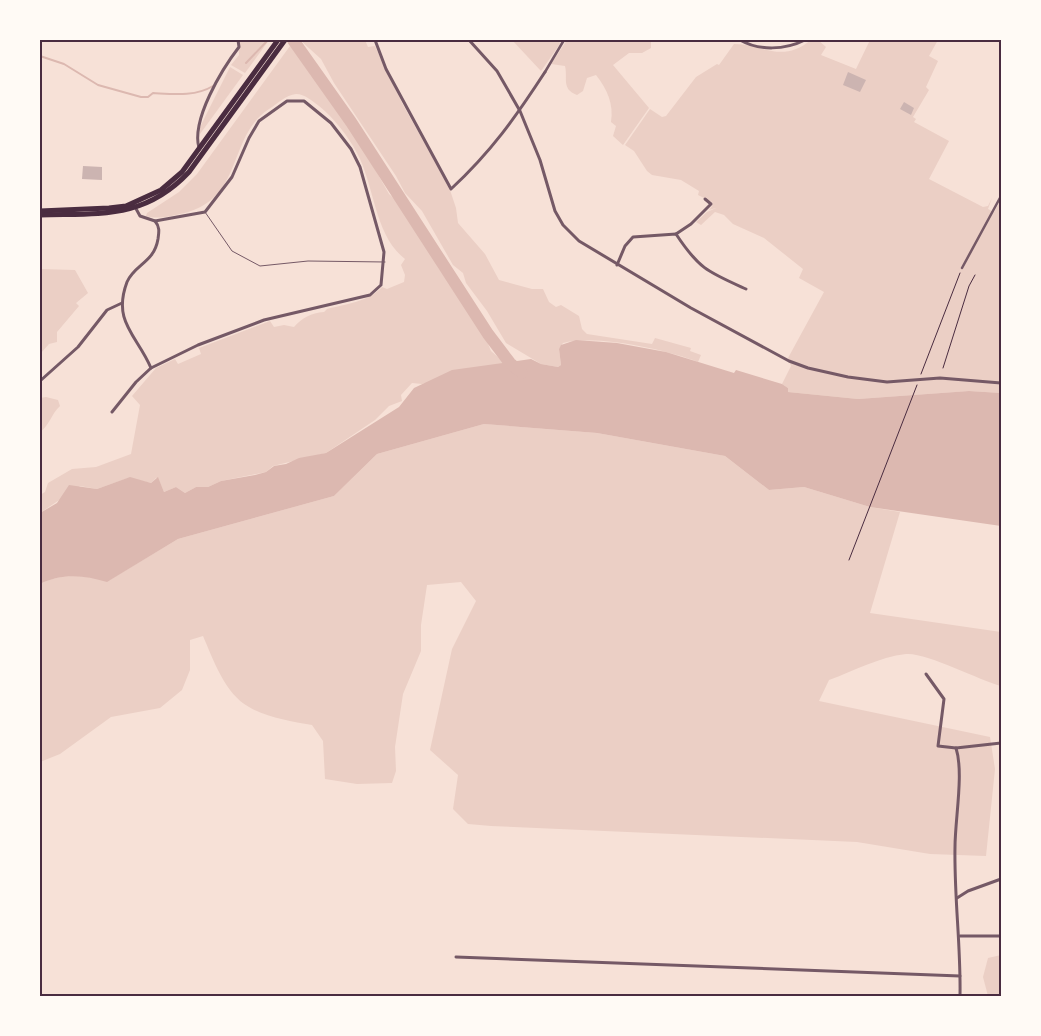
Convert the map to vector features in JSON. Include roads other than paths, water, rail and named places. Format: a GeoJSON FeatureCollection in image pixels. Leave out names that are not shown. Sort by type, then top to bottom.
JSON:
{"type":"FeatureCollection","features":[{"type":"Feature","properties":{"kind":"main road"},"geometry":{"type":"LineString","coordinates":[[40,215],[113,213],[167,191],[185,176],[267,60],[278,40]]}},
{"type":"Feature","properties":{"kind":"main road"},"geometry":{"type":"LineString","coordinates":[[40,211],[134,206],[172,181],[200,149],[267,60],[285,40]]}},
{"type":"Feature","properties":{"kind":"street"},"geometry":{"type":"LineString","coordinates":[[200,149],[197,131],[226,64],[239,47],[238,40]]}},
{"type":"Feature","properties":{"kind":"street"},"geometry":{"type":"LineString","coordinates":[[375,40],[386,68],[451,189],[480,162],[520,111],[564,40]]}},
{"type":"Feature","properties":{"kind":"street"},"geometry":{"type":"LineString","coordinates":[[469,40],[497,71],[520,111],[540,160],[561,222],[579,242],[780,356],[808,368],[848,377],[887,382],[940,378],[1001,383]]}},
{"type":"Feature","properties":{"kind":"street"},"geometry":{"type":"LineString","coordinates":[[741,41],[758,46],[778,48],[805,40]]}},
{"type":"Feature","properties":{"kind":"street"},"geometry":{"type":"LineString","coordinates":[[112,412],[136,382],[152,368],[198,345],[264,320],[370,295],[381,286],[385,262],[376,216],[357,160],[331,123],[304,101],[287,101],[259,121],[248,138],[232,177],[205,212],[155,221],[140,216],[134,206]]}},
{"type":"Feature","properties":{"kind":"street"},"geometry":{"type":"LineString","coordinates":[[962,268],[1001,196]]}},
{"type":"Feature","properties":{"kind":"street"},"geometry":{"type":"LineString","coordinates":[[617,265],[632,237],[676,234],[691,224],[711,204],[705,199]]}},
{"type":"Feature","properties":{"kind":"street"},"geometry":{"type":"LineString","coordinates":[[152,368],[126,325],[122,303],[128,280],[154,252],[159,232],[155,221]]}},
{"type":"Feature","properties":{"kind":"street"},"geometry":{"type":"LineString","coordinates":[[676,234],[691,257],[707,271],[746,288]]}},
{"type":"Feature","properties":{"kind":"street"},"geometry":{"type":"LineString","coordinates":[[40,381],[78,347],[107,310],[122,303]]}},
{"type":"Feature","properties":{"kind":"street"},"geometry":{"type":"LineString","coordinates":[[926,674],[944,698],[938,746],[956,748],[1001,743]]}},
{"type":"Feature","properties":{"kind":"street"},"geometry":{"type":"LineString","coordinates":[[956,748],[959,757],[959,791],[955,847],[956,898],[960,936],[960,996]]}},
{"type":"Feature","properties":{"kind":"street"},"geometry":{"type":"LineString","coordinates":[[956,898],[968,891],[1001,879]]}},
{"type":"Feature","properties":{"kind":"street"},"geometry":{"type":"LineString","coordinates":[[960,936],[1001,936]]}},
{"type":"Feature","properties":{"kind":"street"},"geometry":{"type":"LineString","coordinates":[[456,957],[960,976]]}},
{"type":"Feature","properties":{"kind":"lane"},"geometry":{"type":"LineString","coordinates":[[205,212],[232,251],[260,266],[308,261],[385,262]]}},
{"type":"Feature","properties":{"kind":"waterway"},"geometry":{"type":"LineString","coordinates":[[246,63],[268,40]]}},
{"type":"Feature","properties":{"kind":"waterway"},"geometry":{"type":"LineString","coordinates":[[293,40],[351,122],[488,334],[510,363],[522,373]]}},
{"type":"Feature","properties":{"kind":"waterway"},"geometry":{"type":"LineString","coordinates":[[40,56],[64,64],[98,85],[141,97],[148,97],[153,93],[199,92],[213,86]]}}]}
